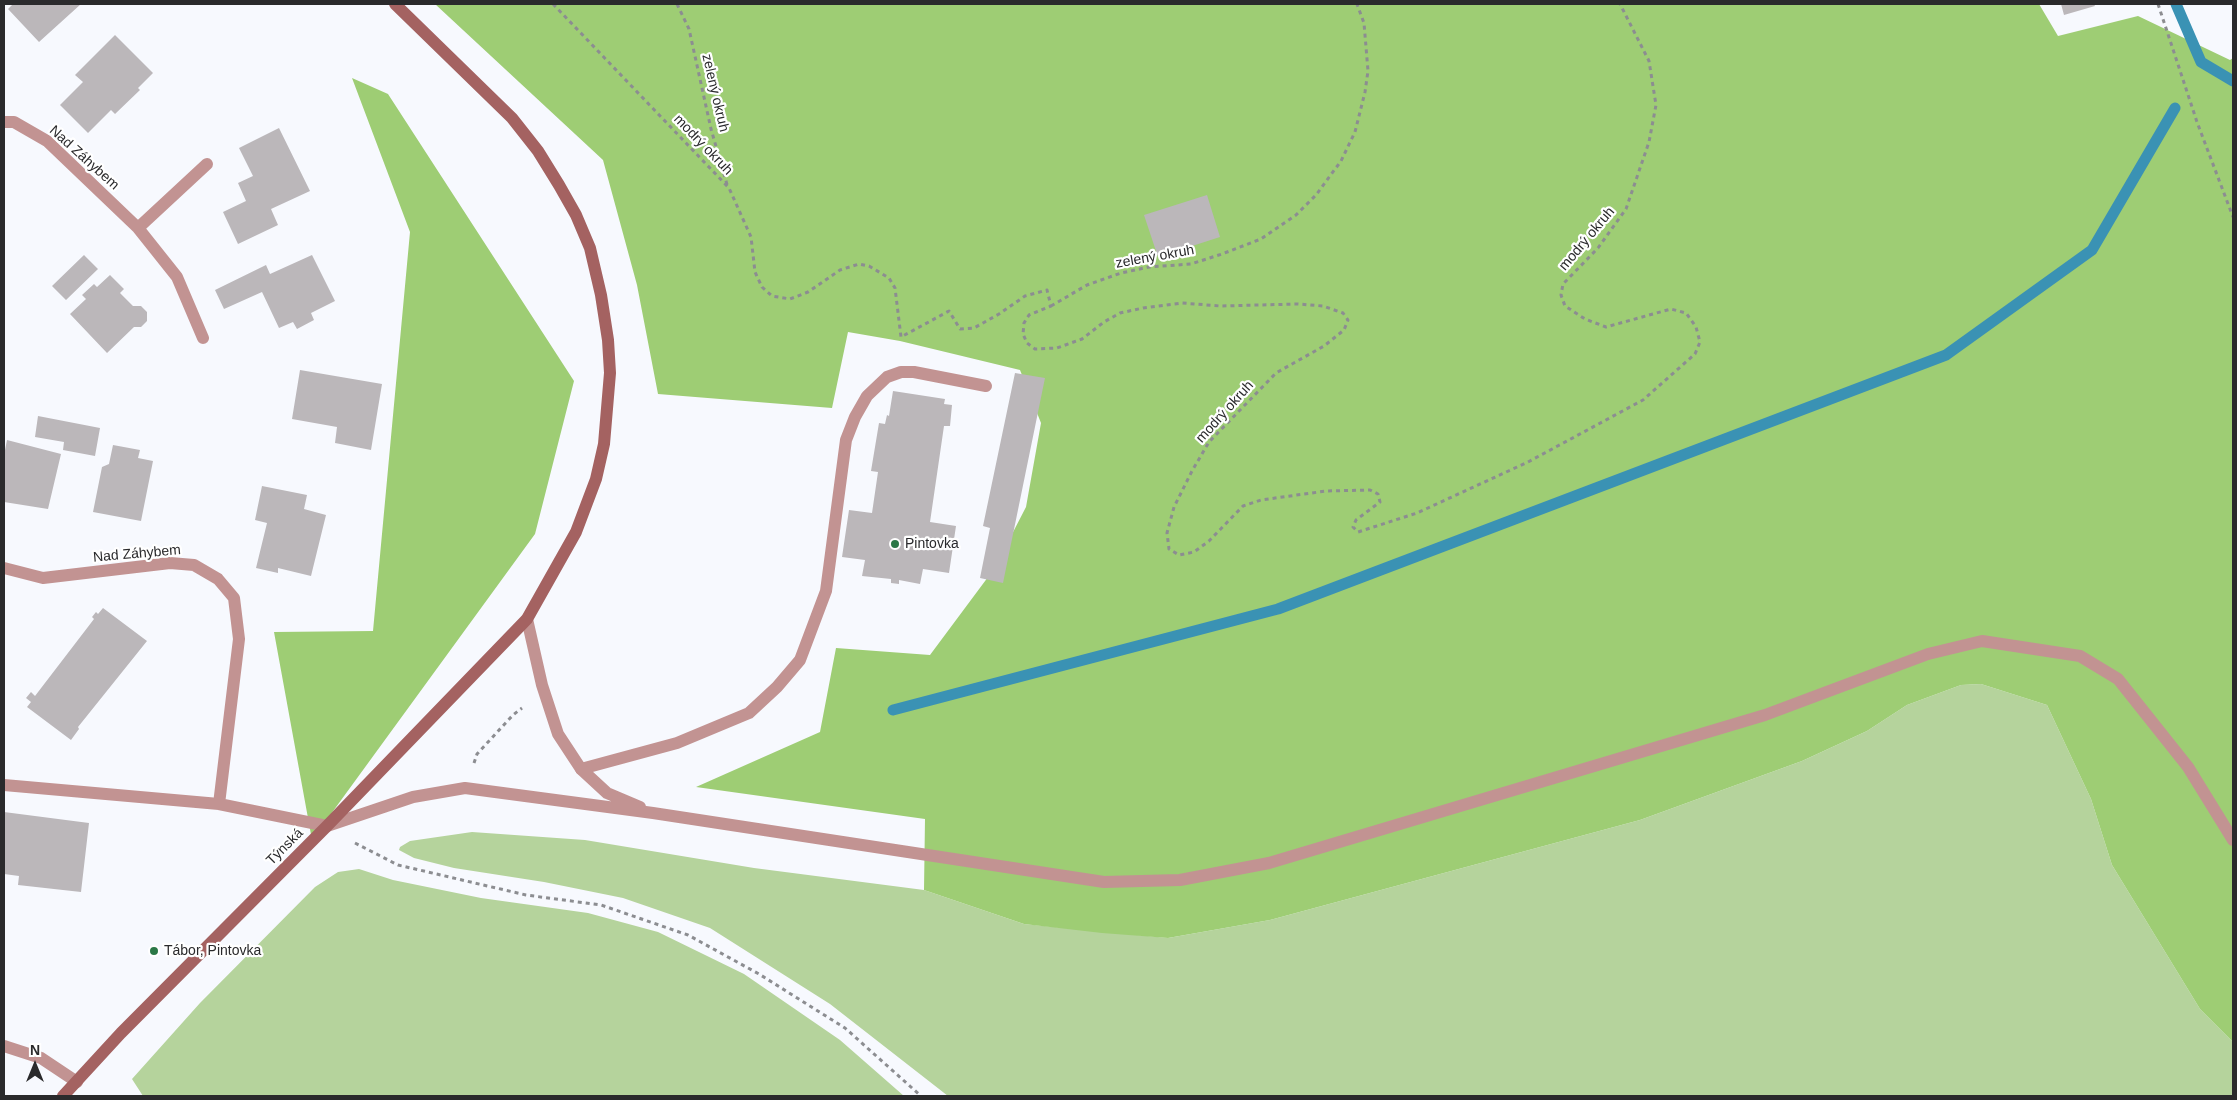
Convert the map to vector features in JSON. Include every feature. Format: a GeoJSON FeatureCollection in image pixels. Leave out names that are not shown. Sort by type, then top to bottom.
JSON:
{"type":"FeatureCollection","features":[{"type":"Feature","properties":{"kind":"main road","name":"Týnská"},"geometry":{"type":"LineString","coordinates":[[64,1096],[121,1033],[527,619],[576,532],[596,479],[605,435],[610,373],[608,340],[601,295],[590,248],[576,215],[538,151],[512,118],[395,4]]}},
{"type":"Feature","properties":{"kind":"street","name":"Nad Záhybem"},"geometry":{"type":"LineString","coordinates":[[4,122],[14,122],[47,141],[138,228],[177,277],[203,338]]}},
{"type":"Feature","properties":{"kind":"street"},"geometry":{"type":"LineString","coordinates":[[138,228],[206,164]]}},
{"type":"Feature","properties":{"kind":"street"},"geometry":{"type":"LineString","coordinates":[[581,769],[677,743],[749,713],[800,660],[826,591],[846,440],[854,417],[866,396],[887,377],[902,372],[914,372],[986,386]]}},
{"type":"Feature","properties":{"kind":"street","name":"Nad Záhybem"},"geometry":{"type":"LineString","coordinates":[[4,568],[43,578],[170,563],[194,565],[218,579],[234,598],[239,639],[219,804]]}},
{"type":"Feature","properties":{"kind":"street"},"geometry":{"type":"LineString","coordinates":[[527,619],[542,685],[558,734],[581,769],[607,793],[653,813]]}},
{"type":"Feature","properties":{"kind":"street"},"geometry":{"type":"LineString","coordinates":[[4,784],[219,804],[326,826],[413,797],[465,788],[653,813],[1104,882],[1180,880],[1269,863],[1746,721],[1928,654],[1982,641],[2080,656],[2118,680],[2188,767],[2233,840]]}},
{"type":"Feature","properties":{"kind":"street"},"geometry":{"type":"LineString","coordinates":[[4,1046],[41,1058],[77,1082]]}},
{"type":"Feature","properties":{"kind":"path","name":"modrý okruh"},"geometry":{"type":"LineString","coordinates":[[552,4],[728,188],[751,237],[755,272],[762,287],[772,296],[790,299],[808,292],[840,270],[858,264],[869,266],[889,278],[895,288],[902,337],[949,311],[960,329],[974,328],[1025,296],[1048,290],[1051,306],[1030,315],[1024,323],[1023,334],[1027,343],[1036,349],[1057,348],[1082,340],[1104,322],[1120,313],[1182,303],[1323,306],[1343,313],[1348,320],[1344,330],[1324,346],[1276,373],[1209,442],[1174,507],[1168,533],[1170,549],[1180,555],[1194,552],[1209,540],[1243,506],[1260,500],[1326,491],[1370,490],[1378,494],[1380,502],[1356,520],[1353,527],[1358,532],[1417,514],[1528,462],[1643,400],[1695,354],[1700,342],[1696,327],[1686,313],[1671,309],[1606,327],[1578,315],[1566,306],[1561,295],[1564,284],[1598,248],[1626,209],[1649,142],[1656,105],[1649,61],[1620,4]]}},
{"type":"Feature","properties":{"kind":"path","name":"zelený okruh"},"geometry":{"type":"LineString","coordinates":[[677,4],[689,29],[711,129],[728,188]]}},
{"type":"Feature","properties":{"kind":"path","name":"zelený okruh"},"geometry":{"type":"LineString","coordinates":[[1051,306],[1087,285],[1121,273],[1149,267],[1191,264],[1222,254],[1261,239],[1296,215],[1316,195],[1341,161],[1355,132],[1368,71],[1364,23],[1357,4]]}},
{"type":"Feature","properties":{"kind":"path"},"geometry":{"type":"LineString","coordinates":[[2158,4],[2197,122],[2233,217]]}},
{"type":"Feature","properties":{"kind":"path"},"geometry":{"type":"LineString","coordinates":[[473,766],[477,754],[513,715],[524,706]]}},
{"type":"Feature","properties":{"kind":"path"},"geometry":{"type":"LineString","coordinates":[[359,846],[398,864],[526,895],[601,904],[688,935],[759,974],[845,1028],[921,1096]]}},
{"type":"Feature","properties":{"kind":"green space"},"geometry":{"type":"Polygon","coordinates":[[[435,4],[2039,4],[2058,36],[2138,16],[2230,60],[2233,58],[2233,1042],[2200,1009],[2112,865],[2091,799],[2047,705],[1981,684],[1961,685],[1907,705],[1867,731],[1802,761],[1640,820],[1270,920],[1168,938],[1024,924],[924,890],[925,819],[696,787],[820,732],[836,648],[930,655],[994,569],[1026,507],[1041,423],[1020,370],[900,341],[848,332],[832,408],[658,394],[637,285],[603,160],[435,4]]]}},
{"type":"Feature","properties":{"kind":"green space"},"geometry":{"type":"Polygon","coordinates":[[[352,78],[388,94],[574,381],[535,534],[312,840],[274,632],[373,631],[410,232],[352,78]]]}},
{"type":"Feature","properties":{"kind":"green space"},"geometry":{"type":"Polygon","coordinates":[[[1981,684],[2047,705],[2091,799],[2112,865],[2200,1009],[2233,1042],[2233,1096],[948,1096],[830,1004],[710,928],[623,898],[544,882],[454,868],[414,858],[399,850],[400,847],[410,841],[472,832],[585,840],[754,868],[924,890],[1024,924],[1168,938],[1270,920],[1640,820],[1802,761],[1867,731],[1907,705],[1961,685],[1981,684]]]}},
{"type":"Feature","properties":{"kind":"green space"},"geometry":{"type":"Polygon","coordinates":[[[359,869],[393,880],[481,898],[588,913],[658,932],[744,974],[840,1040],[904,1096],[143,1096],[132,1079],[200,1003],[315,887],[338,872],[359,869]]]}},
{"type":"Feature","properties":{"kind":"building"},"geometry":{"type":"Polygon","coordinates":[[[13,4],[81,4],[39,42],[8,9],[13,4]]]}},
{"type":"Feature","properties":{"kind":"building"},"geometry":{"type":"Polygon","coordinates":[[[2061,4],[2094,4],[2095,6],[2064,15],[2061,4]]]}},
{"type":"Feature","properties":{"kind":"building"},"geometry":{"type":"Polygon","coordinates":[[[115,35],[153,73],[138,88],[140,90],[115,114],[111,110],[88,133],[60,105],[83,82],[75,75],[115,35]]]}},
{"type":"Feature","properties":{"kind":"building"},"geometry":{"type":"Polygon","coordinates":[[[279,128],[310,191],[271,209],[278,225],[238,244],[223,212],[246,201],[238,183],[253,176],[239,148],[279,128]]]}},
{"type":"Feature","properties":{"kind":"building"},"geometry":{"type":"Polygon","coordinates":[[[1207,195],[1220,237],[1158,257],[1144,215],[1207,195]]]}},
{"type":"Feature","properties":{"kind":"building"},"geometry":{"type":"Polygon","coordinates":[[[84,255],[98,269],[66,300],[52,286],[84,255]]]}},
{"type":"Feature","properties":{"kind":"building"},"geometry":{"type":"Polygon","coordinates":[[[312,255],[335,301],[311,313],[314,320],[297,329],[293,322],[279,328],[262,292],[224,309],[215,290],[266,265],[270,274],[312,255]]]}},
{"type":"Feature","properties":{"kind":"building"},"geometry":{"type":"Polygon","coordinates":[[[110,275],[124,289],[120,293],[133,306],[141,306],[147,312],[147,321],[141,327],[134,327],[107,353],[70,314],[86,299],[82,295],[94,284],[97,287],[110,275]]]}},
{"type":"Feature","properties":{"kind":"building"},"geometry":{"type":"Polygon","coordinates":[[[300,370],[382,384],[371,450],[335,443],[337,427],[292,419],[300,370]]]}},
{"type":"Feature","properties":{"kind":"building"},"geometry":{"type":"Polygon","coordinates":[[[1015,373],[1045,378],[1003,583],[980,578],[990,528],[983,526],[1015,373]]]}},
{"type":"Feature","properties":{"kind":"building"},"geometry":{"type":"Polygon","coordinates":[[[893,391],[945,399],[944,404],[952,405],[950,426],[944,426],[930,522],[956,526],[949,573],[923,569],[920,584],[899,580],[899,584],[891,583],[891,579],[862,576],[865,560],[842,557],[849,510],[872,513],[878,472],[871,471],[879,423],[885,424],[887,415],[889,416],[893,391]]]}},
{"type":"Feature","properties":{"kind":"building"},"geometry":{"type":"Polygon","coordinates":[[[38,416],[100,428],[95,456],[63,450],[64,442],[35,437],[38,416]]]}},
{"type":"Feature","properties":{"kind":"building"},"geometry":{"type":"Polygon","coordinates":[[[7,440],[61,454],[48,509],[4,502],[4,455],[7,440]]]}},
{"type":"Feature","properties":{"kind":"building"},"geometry":{"type":"Polygon","coordinates":[[[113,445],[140,450],[138,458],[153,461],[141,521],[93,512],[102,467],[109,464],[113,445]]]}},
{"type":"Feature","properties":{"kind":"building"},"geometry":{"type":"Polygon","coordinates":[[[262,486],[307,495],[304,509],[326,515],[311,576],[278,568],[278,573],[256,568],[267,523],[255,520],[262,486]]]}},
{"type":"Feature","properties":{"kind":"building"},"geometry":{"type":"Polygon","coordinates":[[[103,608],[147,641],[78,727],[79,729],[71,740],[27,707],[31,702],[26,698],[31,692],[35,696],[94,619],[92,617],[103,608]]]}},
{"type":"Feature","properties":{"kind":"building"},"geometry":{"type":"Polygon","coordinates":[[[4,812],[89,823],[81,892],[18,885],[19,876],[4,874],[4,812]]]}},
{"type":"Feature","properties":{"kind":"waterway"},"geometry":{"type":"LineString","coordinates":[[2176,4],[2201,62],[2233,81]]}},
{"type":"Feature","properties":{"kind":"waterway"},"geometry":{"type":"LineString","coordinates":[[893,710],[1278,609],[1946,355],[2092,250],[2175,108]]}},
{"type":"Feature","properties":{"kind":"place","name":"Pintovka"},"geometry":{"type":"Point","coordinates":[895,544]}},
{"type":"Feature","properties":{"kind":"place","name":"Tábor, Pintovka"},"geometry":{"type":"Point","coordinates":[154,951]}}]}
